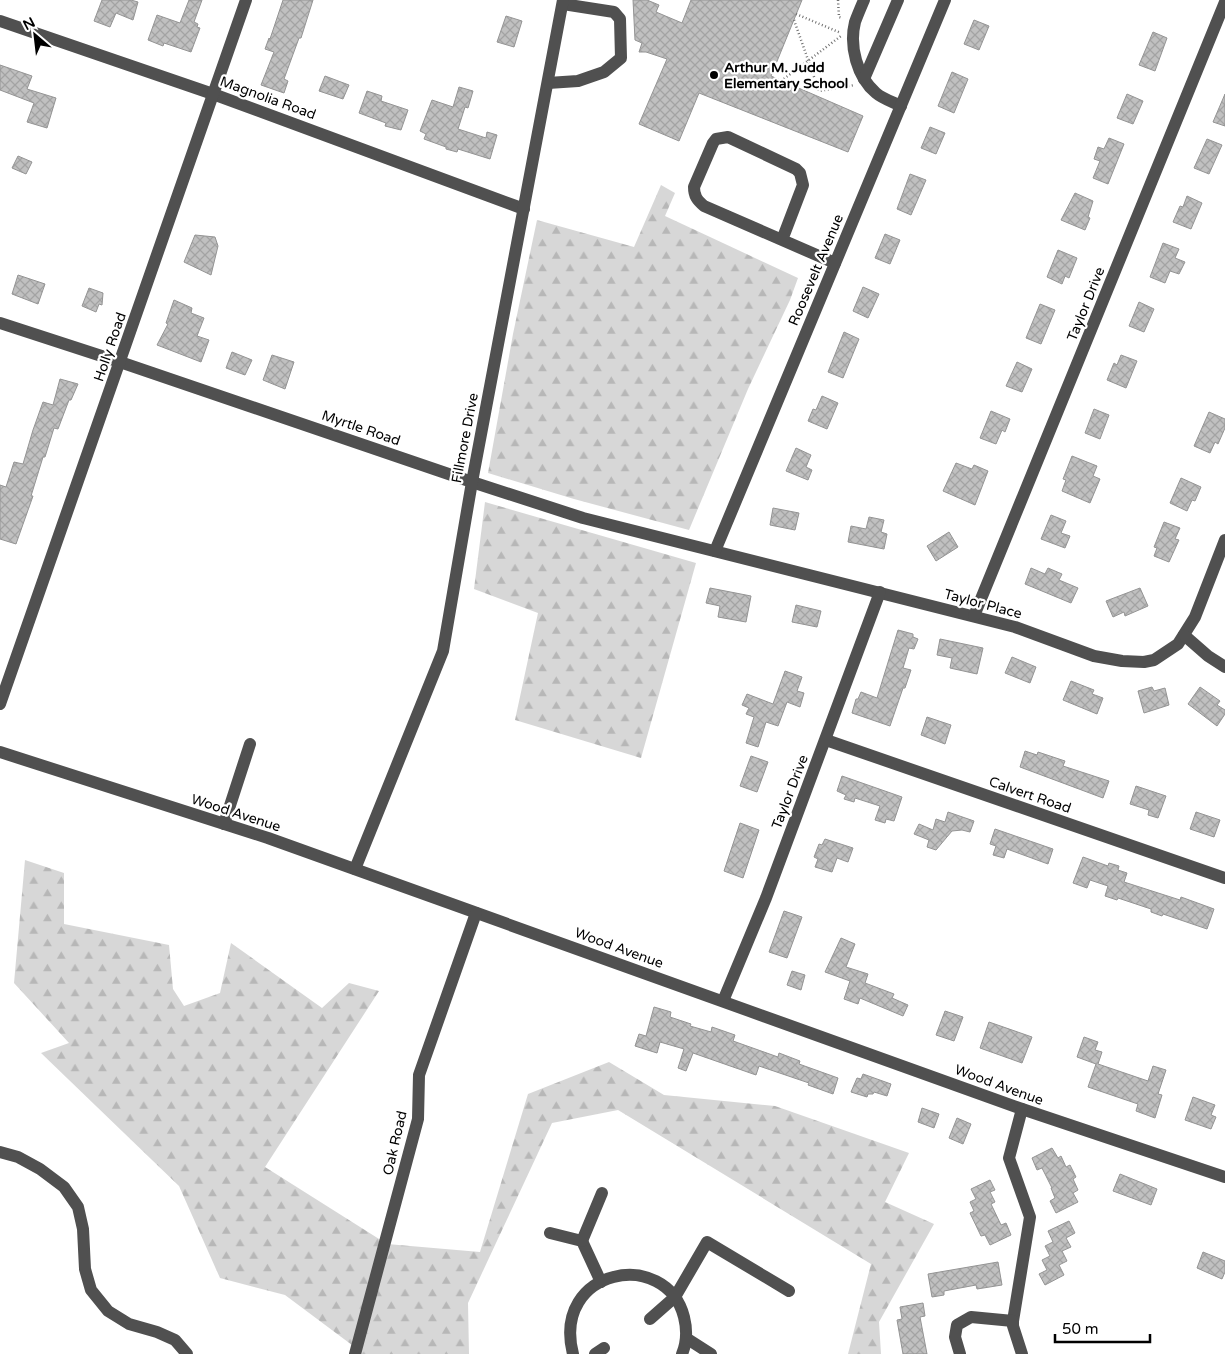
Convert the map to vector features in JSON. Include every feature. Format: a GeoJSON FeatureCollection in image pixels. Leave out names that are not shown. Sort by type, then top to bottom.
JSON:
{"type":"FeatureCollection","features":[{"type":"Feature","properties":{"kind":"street","name":"Holly Road"},"geometry":{"type":"LineString","coordinates":[[0,704],[246,0]]}},
{"type":"Feature","properties":{"kind":"street"},"geometry":{"type":"LineString","coordinates":[[864,0],[855,23],[854,44],[860,81],[877,94],[901,106]]}},
{"type":"Feature","properties":{"kind":"street"},"geometry":{"type":"LineString","coordinates":[[860,81],[898,0]]}},
{"type":"Feature","properties":{"kind":"street","name":"Roosevelt Avenue"},"geometry":{"type":"LineString","coordinates":[[715,551],[945,0]]}},
{"type":"Feature","properties":{"kind":"street"},"geometry":{"type":"LineString","coordinates":[[548,83],[578,81],[604,72],[621,58],[620,19],[614,12],[563,2]]}},
{"type":"Feature","properties":{"kind":"street","name":"Fillmore Drive"},"geometry":{"type":"LineString","coordinates":[[355,869],[443,651],[472,482],[563,2]]}},
{"type":"Feature","properties":{"kind":"street","name":"Taylor Drive"},"geometry":{"type":"LineString","coordinates":[[974,616],[1225,2]]}},
{"type":"Feature","properties":{"kind":"street","name":"Magnolia Road"},"geometry":{"type":"LineString","coordinates":[[0,21],[213,94],[524,209]]}},
{"type":"Feature","properties":{"kind":"street"},"geometry":{"type":"LineString","coordinates":[[782,240],[803,185],[800,173],[796,168],[728,137],[716,139],[694,186],[694,194],[698,201],[704,206],[782,240],[835,263]]}},
{"type":"Feature","properties":{"kind":"street","name":"Myrtle Road"},"geometry":{"type":"LineString","coordinates":[[0,323],[583,518],[715,551]]}},
{"type":"Feature","properties":{"kind":"street","name":"Taylor Place"},"geometry":{"type":"LineString","coordinates":[[715,551],[1015,627],[1094,656],[1122,661],[1144,662],[1154,660],[1178,644],[1184,636],[1195,617],[1225,540]]}},
{"type":"Feature","properties":{"kind":"street","name":"Taylor Drive"},"geometry":{"type":"LineString","coordinates":[[723,1001],[766,898],[880,592]]}},
{"type":"Feature","properties":{"kind":"street"},"geometry":{"type":"LineString","coordinates":[[1184,636],[1225,667]]}},
{"type":"Feature","properties":{"kind":"street","name":"Calvert Road"},"geometry":{"type":"LineString","coordinates":[[826,740],[1225,878]]}},
{"type":"Feature","properties":{"kind":"street"},"geometry":{"type":"LineString","coordinates":[[224,824],[250,744]]}},
{"type":"Feature","properties":{"kind":"street","name":"Wood Avenue"},"geometry":{"type":"LineString","coordinates":[[0,752],[224,824],[355,869],[1022,1109],[1225,1177]]}},
{"type":"Feature","properties":{"kind":"street","name":"Oak Road"},"geometry":{"type":"LineString","coordinates":[[355,1354],[418,1120],[419,1075],[476,913]]}},
{"type":"Feature","properties":{"kind":"street"},"geometry":{"type":"LineString","coordinates":[[1022,1109],[1009,1158],[1030,1217],[1013,1321],[1022,1354]]}},
{"type":"Feature","properties":{"kind":"street"},"geometry":{"type":"LineString","coordinates":[[0,1152],[18,1158],[40,1169],[64,1186],[78,1207],[83,1229],[85,1269],[91,1290],[108,1311],[129,1324],[157,1332],[175,1340],[187,1354]]}},
{"type":"Feature","properties":{"kind":"street"},"geometry":{"type":"LineString","coordinates":[[601,1282],[582,1241],[602,1193]]}},
{"type":"Feature","properties":{"kind":"street"},"geometry":{"type":"LineString","coordinates":[[550,1233],[582,1241]]}},
{"type":"Feature","properties":{"kind":"street"},"geometry":{"type":"LineString","coordinates":[[650,1319],[675,1297],[708,1242],[789,1291]]}},
{"type":"Feature","properties":{"kind":"street"},"geometry":{"type":"LineString","coordinates":[[573,1354],[570,1328],[572,1316],[578,1304],[585,1293],[601,1282],[620,1275],[646,1278],[658,1283],[675,1297],[686,1325],[686,1338],[682,1354]]}},
{"type":"Feature","properties":{"kind":"street"},"geometry":{"type":"LineString","coordinates":[[960,1354],[955,1337],[959,1322],[971,1317],[1013,1321]]}},
{"type":"Feature","properties":{"kind":"street"},"geometry":{"type":"LineString","coordinates":[[686,1338],[711,1354]]}},
{"type":"Feature","properties":{"kind":"path"},"geometry":{"type":"LineString","coordinates":[[838,0],[839,17],[842,18]]}},
{"type":"Feature","properties":{"kind":"path"},"geometry":{"type":"LineString","coordinates":[[781,81],[841,34],[796,14]]}},
{"type":"Feature","properties":{"kind":"path"},"geometry":{"type":"LineString","coordinates":[[794,20],[819,91],[860,81]]}},
{"type":"Feature","properties":{"kind":"green space"},"geometry":{"type":"Polygon","coordinates":[[[661,185],[675,193],[665,216],[798,278],[790,300],[748,389],[689,530],[574,499],[488,473],[513,334],[537,220],[634,247],[661,185]]]}},
{"type":"Feature","properties":{"kind":"green space"},"geometry":{"type":"Polygon","coordinates":[[[485,502],[696,563],[641,758],[515,720],[538,613],[474,589],[485,502]]]}},
{"type":"Feature","properties":{"kind":"green space"},"geometry":{"type":"Polygon","coordinates":[[[25,860],[64,873],[64,924],[169,945],[173,989],[184,1006],[220,993],[231,943],[322,1008],[349,983],[379,991],[265,1167],[387,1244],[480,1252],[528,1094],[609,1062],[664,1095],[775,1106],[909,1153],[885,1202],[934,1224],[879,1322],[881,1354],[848,1354],[871,1264],[618,1110],[552,1123],[468,1303],[469,1354],[359,1354],[360,1351],[285,1295],[220,1278],[179,1186],[41,1053],[69,1043],[14,983],[25,860]]]}},
{"type":"Feature","properties":{"kind":"building"},"geometry":{"type":"Polygon","coordinates":[[[102,0],[131,0],[138,2],[133,20],[116,13],[110,27],[94,21],[102,0]]]}},
{"type":"Feature","properties":{"kind":"building"},"geometry":{"type":"Polygon","coordinates":[[[189,0],[202,0],[194,22],[200,28],[191,52],[164,43],[163,46],[148,40],[157,15],[180,23],[189,0]]]}},
{"type":"Feature","properties":{"kind":"building"},"geometry":{"type":"Polygon","coordinates":[[[283,0],[313,0],[301,38],[299,38],[284,79],[288,81],[284,93],[261,85],[274,52],[265,49],[283,0]]]}},
{"type":"Feature","properties":{"kind":"building","name":"Arthur M. Judd Elementary School"},"geometry":{"type":"Polygon","coordinates":[[[633,0],[647,0],[659,5],[656,12],[682,23],[691,0],[802,0],[771,76],[863,116],[848,152],[699,93],[679,141],[639,124],[667,59],[646,52],[639,52],[642,43],[635,40],[633,0]]]}},
{"type":"Feature","properties":{"kind":"building"},"geometry":{"type":"Polygon","coordinates":[[[506,16],[522,21],[514,47],[497,42],[506,16]]]}},
{"type":"Feature","properties":{"kind":"building"},"geometry":{"type":"Polygon","coordinates":[[[974,20],[989,26],[979,50],[964,44],[974,20]]]}},
{"type":"Feature","properties":{"kind":"building"},"geometry":{"type":"Polygon","coordinates":[[[1153,32],[1167,38],[1155,71],[1139,65],[1153,32]]]}},
{"type":"Feature","properties":{"kind":"building"},"geometry":{"type":"Polygon","coordinates":[[[0,65],[32,76],[27,89],[56,98],[47,128],[27,122],[34,103],[0,90],[0,65]]]}},
{"type":"Feature","properties":{"kind":"building"},"geometry":{"type":"Polygon","coordinates":[[[952,72],[968,79],[954,113],[938,106],[952,72]]]}},
{"type":"Feature","properties":{"kind":"building"},"geometry":{"type":"Polygon","coordinates":[[[325,76],[349,85],[343,99],[319,91],[325,76]]]}},
{"type":"Feature","properties":{"kind":"building"},"geometry":{"type":"Polygon","coordinates":[[[459,87],[473,91],[468,108],[465,107],[458,129],[486,138],[487,132],[497,135],[490,159],[458,149],[457,152],[446,149],[446,147],[424,139],[426,134],[420,131],[432,100],[453,107],[459,87]]]}},
{"type":"Feature","properties":{"kind":"building"},"geometry":{"type":"Polygon","coordinates":[[[367,91],[382,96],[381,101],[408,110],[401,130],[385,126],[386,123],[359,113],[367,91]]]}},
{"type":"Feature","properties":{"kind":"building"},"geometry":{"type":"Polygon","coordinates":[[[1127,94],[1143,101],[1133,124],[1117,118],[1127,94]]]}},
{"type":"Feature","properties":{"kind":"building"},"geometry":{"type":"Polygon","coordinates":[[[1225,94],[1225,126],[1213,122],[1225,94]]]}},
{"type":"Feature","properties":{"kind":"building"},"geometry":{"type":"Polygon","coordinates":[[[930,127],[945,133],[936,154],[921,148],[930,127]]]}},
{"type":"Feature","properties":{"kind":"building"},"geometry":{"type":"Polygon","coordinates":[[[1109,138],[1124,144],[1108,184],[1093,178],[1100,161],[1094,159],[1098,147],[1104,149],[1109,138]]]}},
{"type":"Feature","properties":{"kind":"building"},"geometry":{"type":"Polygon","coordinates":[[[1207,139],[1222,145],[1209,174],[1194,168],[1207,139]]]}},
{"type":"Feature","properties":{"kind":"building"},"geometry":{"type":"Polygon","coordinates":[[[18,156],[32,162],[26,174],[12,168],[18,156]]]}},
{"type":"Feature","properties":{"kind":"building"},"geometry":{"type":"Polygon","coordinates":[[[910,174],[926,180],[911,215],[897,209],[910,174]]]}},
{"type":"Feature","properties":{"kind":"building"},"geometry":{"type":"Polygon","coordinates":[[[1075,193],[1093,201],[1088,217],[1090,218],[1085,230],[1061,220],[1075,193]]]}},
{"type":"Feature","properties":{"kind":"building"},"geometry":{"type":"Polygon","coordinates":[[[1187,196],[1202,203],[1191,229],[1173,222],[1180,206],[1183,207],[1187,196]]]}},
{"type":"Feature","properties":{"kind":"building"},"geometry":{"type":"Polygon","coordinates":[[[885,234],[900,240],[890,264],[875,258],[885,234]]]}},
{"type":"Feature","properties":{"kind":"building"},"geometry":{"type":"Polygon","coordinates":[[[195,235],[215,237],[218,246],[211,275],[184,262],[195,235]]]}},
{"type":"Feature","properties":{"kind":"building"},"geometry":{"type":"Polygon","coordinates":[[[1163,243],[1179,249],[1175,258],[1185,262],[1179,274],[1170,271],[1165,283],[1150,277],[1163,243]]]}},
{"type":"Feature","properties":{"kind":"building"},"geometry":{"type":"Polygon","coordinates":[[[1058,250],[1077,258],[1069,278],[1065,276],[1062,284],[1047,277],[1058,250]]]}},
{"type":"Feature","properties":{"kind":"building"},"geometry":{"type":"Polygon","coordinates":[[[18,275],[45,284],[38,304],[12,294],[18,275]]]}},
{"type":"Feature","properties":{"kind":"building"},"geometry":{"type":"Polygon","coordinates":[[[863,287],[879,294],[868,318],[853,311],[863,287]]]}},
{"type":"Feature","properties":{"kind":"building"},"geometry":{"type":"Polygon","coordinates":[[[89,288],[103,293],[102,305],[99,304],[96,312],[82,306],[89,288]]]}},
{"type":"Feature","properties":{"kind":"building"},"geometry":{"type":"Polygon","coordinates":[[[174,300],[192,308],[191,313],[204,318],[197,336],[209,340],[201,362],[157,345],[168,324],[166,323],[174,300]]]}},
{"type":"Feature","properties":{"kind":"building"},"geometry":{"type":"Polygon","coordinates":[[[1139,302],[1154,309],[1144,332],[1129,326],[1139,302]]]}},
{"type":"Feature","properties":{"kind":"building"},"geometry":{"type":"Polygon","coordinates":[[[1040,304],[1055,310],[1041,344],[1026,338],[1040,304]]]}},
{"type":"Feature","properties":{"kind":"building"},"geometry":{"type":"Polygon","coordinates":[[[844,332],[859,339],[843,378],[828,372],[844,332]]]}},
{"type":"Feature","properties":{"kind":"building"},"geometry":{"type":"Polygon","coordinates":[[[232,352],[252,360],[245,375],[226,368],[232,352]]]}},
{"type":"Feature","properties":{"kind":"building"},"geometry":{"type":"Polygon","coordinates":[[[272,355],[294,362],[285,389],[263,380],[272,355]]]}},
{"type":"Feature","properties":{"kind":"building"},"geometry":{"type":"Polygon","coordinates":[[[1121,355],[1137,361],[1126,388],[1107,380],[1114,363],[1117,365],[1121,355]]]}},
{"type":"Feature","properties":{"kind":"building"},"geometry":{"type":"Polygon","coordinates":[[[1017,362],[1032,369],[1022,392],[1006,386],[1017,362]]]}},
{"type":"Feature","properties":{"kind":"building"},"geometry":{"type":"Polygon","coordinates":[[[60,379],[78,384],[71,400],[69,400],[58,429],[54,428],[16,544],[0,539],[0,485],[6,487],[14,462],[23,464],[43,402],[53,405],[60,379]]]}},
{"type":"Feature","properties":{"kind":"building"},"geometry":{"type":"Polygon","coordinates":[[[822,396],[838,403],[827,429],[808,421],[813,409],[816,410],[822,396]]]}},
{"type":"Feature","properties":{"kind":"building"},"geometry":{"type":"Polygon","coordinates":[[[1094,409],[1109,415],[1100,439],[1085,433],[1094,409]]]}},
{"type":"Feature","properties":{"kind":"building"},"geometry":{"type":"Polygon","coordinates":[[[991,411],[1010,419],[1005,432],[1002,430],[996,444],[980,438],[991,411]]]}},
{"type":"Feature","properties":{"kind":"building"},"geometry":{"type":"Polygon","coordinates":[[[1209,412],[1225,419],[1225,428],[1218,444],[1215,442],[1210,453],[1194,446],[1209,412]]]}},
{"type":"Feature","properties":{"kind":"building"},"geometry":{"type":"Polygon","coordinates":[[[796,448],[811,455],[806,467],[812,470],[808,480],[786,471],[796,448]]]}},
{"type":"Feature","properties":{"kind":"building"},"geometry":{"type":"Polygon","coordinates":[[[1072,456],[1097,466],[1093,476],[1100,479],[1090,503],[1062,491],[1066,480],[1063,479],[1072,456]]]}},
{"type":"Feature","properties":{"kind":"building"},"geometry":{"type":"Polygon","coordinates":[[[956,463],[972,469],[974,465],[988,471],[975,505],[943,491],[956,463]]]}},
{"type":"Feature","properties":{"kind":"building"},"geometry":{"type":"Polygon","coordinates":[[[1181,478],[1201,487],[1195,501],[1192,500],[1187,511],[1170,503],[1181,478]]]}},
{"type":"Feature","properties":{"kind":"building"},"geometry":{"type":"Polygon","coordinates":[[[773,508],[799,513],[795,530],[770,525],[773,508]]]}},
{"type":"Feature","properties":{"kind":"building"},"geometry":{"type":"Polygon","coordinates":[[[1051,515],[1066,521],[1061,533],[1070,536],[1065,548],[1041,539],[1051,515]]]}},
{"type":"Feature","properties":{"kind":"building"},"geometry":{"type":"Polygon","coordinates":[[[869,517],[884,520],[881,532],[887,534],[884,549],[848,542],[851,526],[866,529],[869,517]]]}},
{"type":"Feature","properties":{"kind":"building"},"geometry":{"type":"Polygon","coordinates":[[[1164,522],[1180,528],[1175,539],[1179,540],[1169,562],[1154,556],[1157,548],[1154,547],[1164,522]]]}},
{"type":"Feature","properties":{"kind":"building"},"geometry":{"type":"Polygon","coordinates":[[[949,532],[958,547],[936,561],[927,546],[949,532]]]}},
{"type":"Feature","properties":{"kind":"building"},"geometry":{"type":"Polygon","coordinates":[[[1031,568],[1045,574],[1048,568],[1062,574],[1059,580],[1078,588],[1071,603],[1025,584],[1031,568]]]}},
{"type":"Feature","properties":{"kind":"building"},"geometry":{"type":"Polygon","coordinates":[[[710,588],[751,596],[746,622],[718,617],[720,606],[706,603],[710,588]]]}},
{"type":"Feature","properties":{"kind":"building"},"geometry":{"type":"Polygon","coordinates":[[[1140,588],[1148,606],[1125,616],[1124,612],[1113,617],[1106,601],[1140,588]]]}},
{"type":"Feature","properties":{"kind":"building"},"geometry":{"type":"Polygon","coordinates":[[[796,605],[821,611],[817,627],[792,622],[796,605]]]}},
{"type":"Feature","properties":{"kind":"building"},"geometry":{"type":"Polygon","coordinates":[[[898,630],[913,634],[913,637],[918,639],[914,649],[909,648],[903,668],[911,670],[890,726],[852,713],[856,699],[858,699],[861,692],[877,698],[898,630]]]}},
{"type":"Feature","properties":{"kind":"building"},"geometry":{"type":"Polygon","coordinates":[[[940,639],[983,648],[977,674],[950,668],[952,658],[937,655],[940,639]]]}},
{"type":"Feature","properties":{"kind":"building"},"geometry":{"type":"Polygon","coordinates":[[[1012,657],[1036,667],[1030,683],[1005,673],[1012,657]]]}},
{"type":"Feature","properties":{"kind":"building"},"geometry":{"type":"Polygon","coordinates":[[[785,671],[802,677],[797,691],[804,693],[800,707],[787,702],[778,726],[766,722],[758,747],[746,743],[754,717],[746,714],[749,708],[742,705],[747,694],[773,704],[785,671]]]}},
{"type":"Feature","properties":{"kind":"building"},"geometry":{"type":"Polygon","coordinates":[[[1071,681],[1094,690],[1092,694],[1103,698],[1097,714],[1063,700],[1071,681]]]}},
{"type":"Feature","properties":{"kind":"building"},"geometry":{"type":"Polygon","coordinates":[[[1152,687],[1154,691],[1165,688],[1169,705],[1144,713],[1138,691],[1152,687]]]}},
{"type":"Feature","properties":{"kind":"building"},"geometry":{"type":"Polygon","coordinates":[[[1200,687],[1220,701],[1217,705],[1225,710],[1225,714],[1217,726],[1188,704],[1200,687]]]}},
{"type":"Feature","properties":{"kind":"building"},"geometry":{"type":"Polygon","coordinates":[[[927,717],[951,725],[945,744],[921,735],[927,717]]]}},
{"type":"Feature","properties":{"kind":"building"},"geometry":{"type":"Polygon","coordinates":[[[1025,751],[1037,755],[1038,752],[1065,761],[1063,766],[1109,781],[1103,798],[1020,767],[1025,751]]]}},
{"type":"Feature","properties":{"kind":"building"},"geometry":{"type":"Polygon","coordinates":[[[751,756],[768,762],[757,792],[740,786],[751,756]]]}},
{"type":"Feature","properties":{"kind":"building"},"geometry":{"type":"Polygon","coordinates":[[[842,776],[902,797],[894,821],[886,819],[885,823],[875,820],[880,806],[855,798],[854,802],[844,799],[846,795],[837,791],[842,776]]]}},
{"type":"Feature","properties":{"kind":"building"},"geometry":{"type":"Polygon","coordinates":[[[1136,786],[1166,796],[1158,818],[1148,815],[1149,810],[1130,804],[1136,786]]]}},
{"type":"Feature","properties":{"kind":"building"},"geometry":{"type":"Polygon","coordinates":[[[948,812],[974,821],[970,832],[962,830],[952,831],[936,850],[927,847],[929,840],[914,834],[919,824],[933,830],[936,819],[945,822],[948,812]]]}},
{"type":"Feature","properties":{"kind":"building"},"geometry":{"type":"Polygon","coordinates":[[[1196,812],[1220,820],[1214,837],[1190,829],[1196,812]]]}},
{"type":"Feature","properties":{"kind":"building"},"geometry":{"type":"Polygon","coordinates":[[[740,823],[759,830],[743,878],[724,871],[740,823]]]}},
{"type":"Feature","properties":{"kind":"building"},"geometry":{"type":"Polygon","coordinates":[[[995,829],[1053,849],[1048,864],[1007,849],[1004,858],[993,855],[996,846],[990,844],[995,829]]]}},
{"type":"Feature","properties":{"kind":"building"},"geometry":{"type":"Polygon","coordinates":[[[825,839],[853,848],[848,862],[837,858],[832,872],[815,867],[818,859],[814,857],[819,844],[822,845],[825,839]]]}},
{"type":"Feature","properties":{"kind":"building"},"geometry":{"type":"Polygon","coordinates":[[[1083,857],[1108,866],[1109,863],[1119,866],[1118,870],[1127,873],[1124,882],[1180,900],[1181,897],[1214,909],[1207,929],[1163,914],[1162,916],[1151,912],[1151,909],[1118,898],[1117,900],[1105,896],[1108,886],[1090,880],[1087,888],[1073,883],[1083,857]]]}},
{"type":"Feature","properties":{"kind":"building"},"geometry":{"type":"Polygon","coordinates":[[[784,911],[802,917],[787,958],[769,952],[784,911]]]}},
{"type":"Feature","properties":{"kind":"building"},"geometry":{"type":"Polygon","coordinates":[[[841,938],[855,944],[846,967],[868,974],[865,983],[894,994],[892,998],[908,1005],[903,1016],[860,998],[858,1004],[844,999],[850,981],[825,972],[841,938]]]}},
{"type":"Feature","properties":{"kind":"building"},"geometry":{"type":"Polygon","coordinates":[[[792,971],[805,975],[801,990],[787,985],[792,971]]]}},
{"type":"Feature","properties":{"kind":"building"},"geometry":{"type":"Polygon","coordinates":[[[654,1007],[671,1012],[670,1017],[691,1024],[690,1026],[711,1032],[712,1027],[735,1035],[733,1041],[778,1057],[779,1053],[800,1061],[799,1064],[838,1078],[833,1094],[808,1085],[809,1083],[759,1066],[756,1075],[693,1053],[686,1071],[678,1068],[684,1049],[660,1042],[657,1053],[635,1046],[639,1034],[646,1036],[654,1007]]]}},
{"type":"Feature","properties":{"kind":"building"},"geometry":{"type":"Polygon","coordinates":[[[945,1011],[963,1017],[954,1041],[936,1035],[945,1011]]]}},
{"type":"Feature","properties":{"kind":"building"},"geometry":{"type":"Polygon","coordinates":[[[989,1022],[1032,1037],[1022,1063],[980,1048],[989,1022]]]}},
{"type":"Feature","properties":{"kind":"building"},"geometry":{"type":"Polygon","coordinates":[[[1084,1037],[1098,1042],[1095,1050],[1102,1052],[1098,1064],[1148,1081],[1153,1066],[1166,1070],[1158,1094],[1162,1095],[1155,1118],[1136,1111],[1138,1104],[1088,1087],[1096,1064],[1077,1057],[1084,1037]]]}},
{"type":"Feature","properties":{"kind":"building"},"geometry":{"type":"Polygon","coordinates":[[[863,1074],[891,1084],[887,1096],[874,1092],[873,1094],[868,1094],[867,1097],[851,1092],[857,1078],[861,1079],[863,1074]]]}},
{"type":"Feature","properties":{"kind":"building"},"geometry":{"type":"Polygon","coordinates":[[[1193,1097],[1215,1105],[1211,1115],[1216,1117],[1211,1129],[1185,1120],[1193,1097]]]}},
{"type":"Feature","properties":{"kind":"building"},"geometry":{"type":"Polygon","coordinates":[[[922,1108],[939,1114],[934,1128],[918,1122],[922,1108]]]}},
{"type":"Feature","properties":{"kind":"building"},"geometry":{"type":"Polygon","coordinates":[[[957,1118],[971,1124],[963,1144],[949,1138],[957,1118]]]}},
{"type":"Feature","properties":{"kind":"building"},"geometry":{"type":"Polygon","coordinates":[[[1052,1148],[1058,1158],[1061,1156],[1066,1167],[1070,1165],[1076,1177],[1073,1179],[1078,1190],[1073,1193],[1078,1202],[1056,1213],[1050,1201],[1055,1198],[1052,1188],[1042,1168],[1037,1170],[1032,1158],[1052,1148]]]}},
{"type":"Feature","properties":{"kind":"building"},"geometry":{"type":"Polygon","coordinates":[[[1120,1174],[1157,1189],[1151,1205],[1113,1191],[1120,1174]]]}},
{"type":"Feature","properties":{"kind":"building"},"geometry":{"type":"Polygon","coordinates":[[[990,1180],[995,1190],[990,1192],[995,1202],[991,1204],[1001,1225],[1006,1223],[1011,1235],[990,1245],[985,1235],[981,1236],[970,1213],[974,1211],[970,1202],[976,1199],[971,1189],[990,1180]]]}},
{"type":"Feature","properties":{"kind":"building"},"geometry":{"type":"Polygon","coordinates":[[[1069,1221],[1075,1233],[1066,1238],[1071,1247],[1062,1251],[1067,1261],[1059,1265],[1064,1275],[1045,1285],[1039,1274],[1047,1270],[1042,1260],[1050,1256],[1045,1246],[1053,1242],[1048,1231],[1069,1221]]]}},
{"type":"Feature","properties":{"kind":"building"},"geometry":{"type":"Polygon","coordinates":[[[1203,1252],[1225,1261],[1225,1272],[1222,1279],[1197,1268],[1203,1252]]]}},
{"type":"Feature","properties":{"kind":"building"},"geometry":{"type":"Polygon","coordinates":[[[998,1262],[1002,1285],[977,1289],[976,1285],[944,1291],[944,1295],[932,1297],[928,1274],[998,1262]]]}},
{"type":"Feature","properties":{"kind":"building"},"geometry":{"type":"Polygon","coordinates":[[[923,1303],[925,1316],[920,1317],[927,1354],[903,1354],[897,1320],[902,1319],[900,1307],[923,1303]]]}},
{"type":"Feature","properties":{"kind":"place","name":"Arthur M. Judd Elementary School"},"geometry":{"type":"Point","coordinates":[714,75]}}]}
